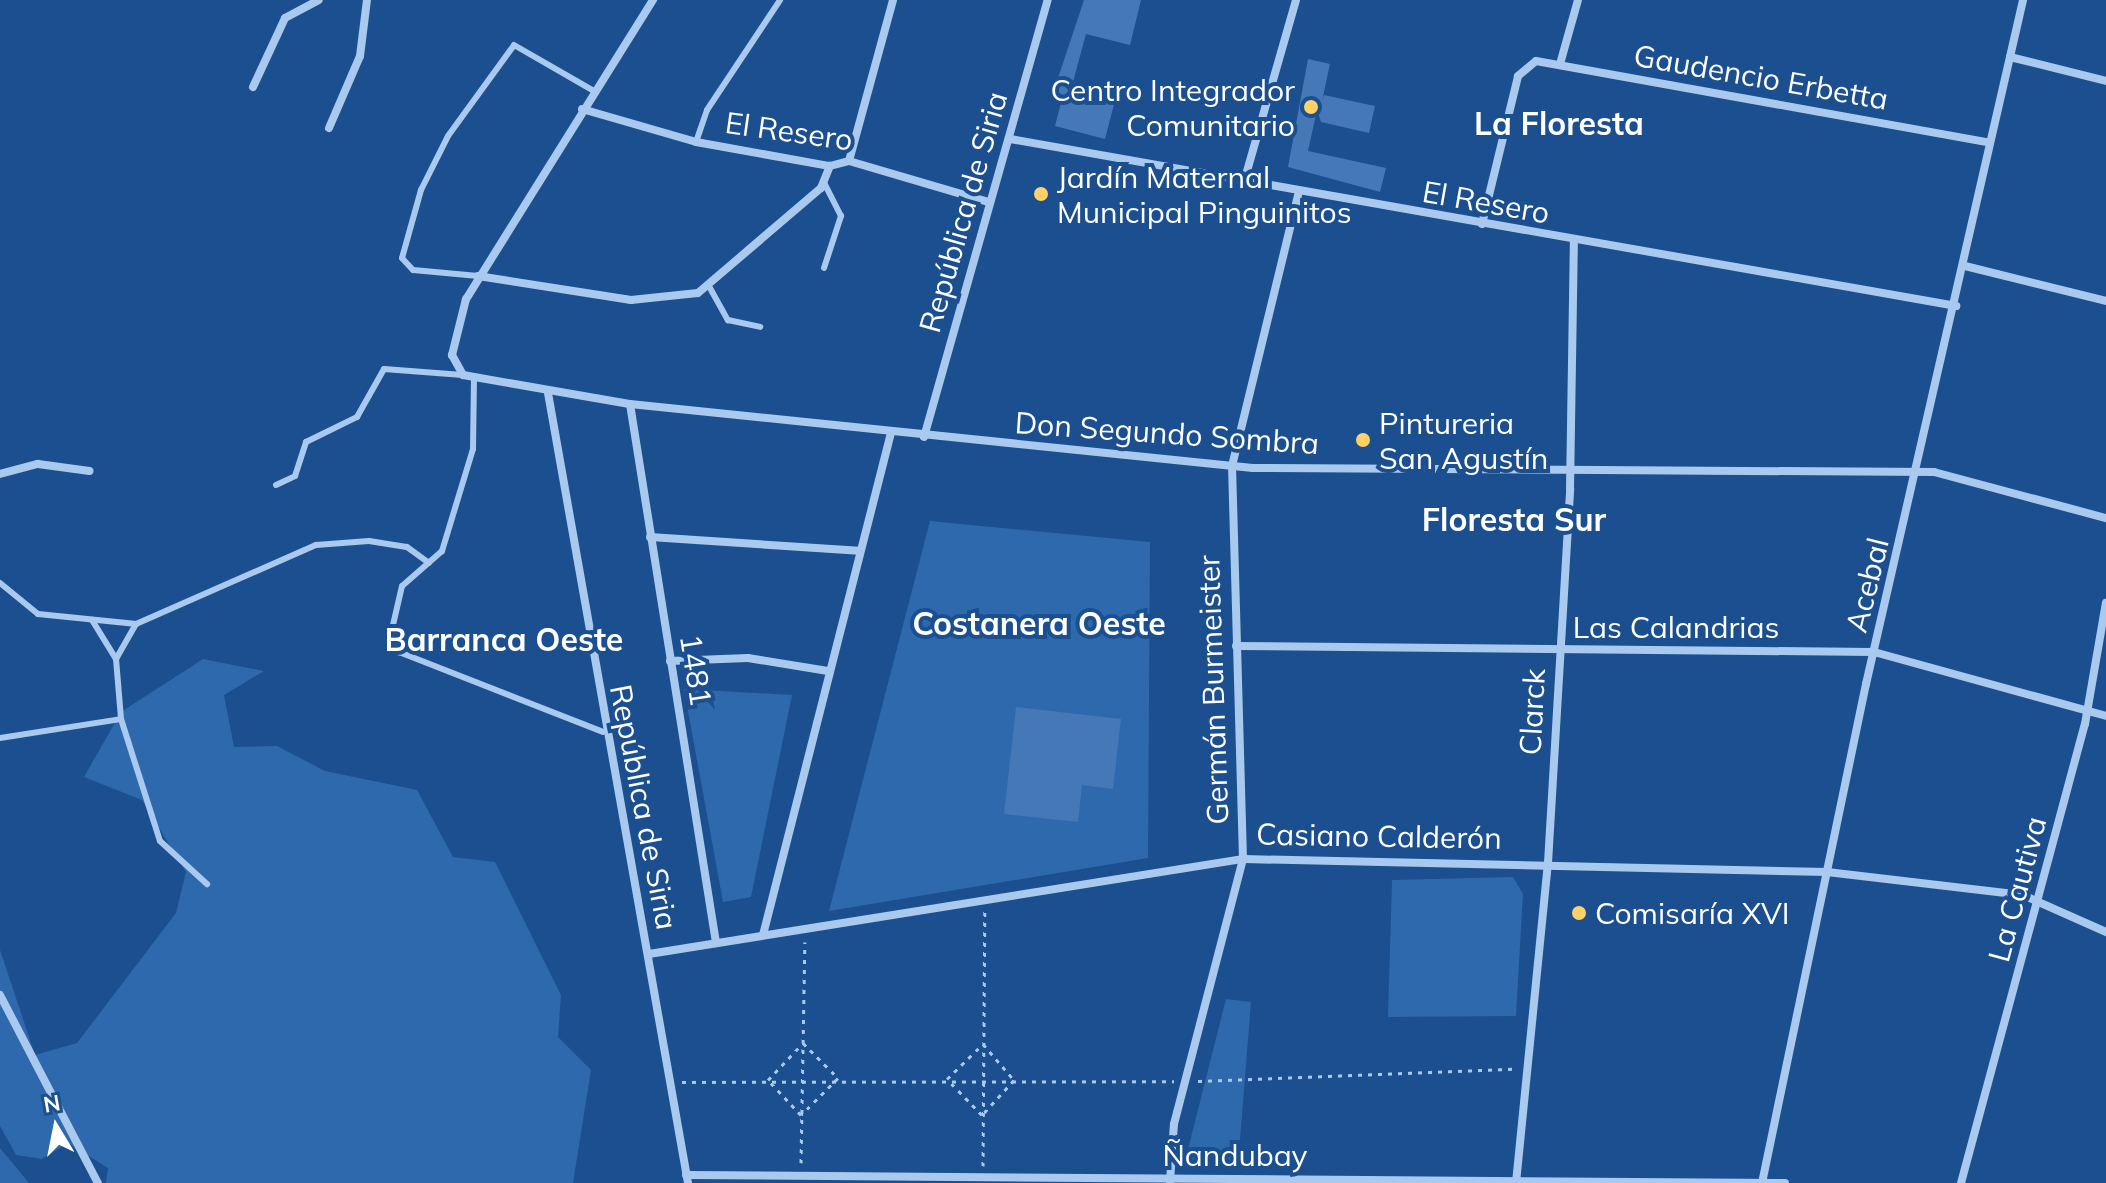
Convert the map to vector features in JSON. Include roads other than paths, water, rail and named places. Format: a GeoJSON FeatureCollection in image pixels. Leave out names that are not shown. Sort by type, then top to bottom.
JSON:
{"type":"FeatureCollection","features":[{"type":"Feature","properties":{"kind":"street"},"geometry":{"type":"LineString","coordinates":[[253,87],[285,18],[319,0]]}},
{"type":"Feature","properties":{"kind":"street"},"geometry":{"type":"LineString","coordinates":[[329,128],[360,56],[367,0]]}},
{"type":"Feature","properties":{"kind":"street"},"geometry":{"type":"LineString","coordinates":[[463,375],[452,355],[478,276],[653,0]]}},
{"type":"Feature","properties":{"kind":"street"},"geometry":{"type":"LineString","coordinates":[[849,161],[893,0]]}},
{"type":"Feature","properties":{"kind":"street","name":"República de Siria"},"geometry":{"type":"LineString","coordinates":[[924,437],[988,202],[1010,139],[1048,0]]}},
{"type":"Feature","properties":{"kind":"street"},"geometry":{"type":"LineString","coordinates":[[1243,185],[1296,0]]}},
{"type":"Feature","properties":{"kind":"street"},"geometry":{"type":"LineString","coordinates":[[1560,64],[1578,0]]}},
{"type":"Feature","properties":{"kind":"street","name":"Acebal"},"geometry":{"type":"LineString","coordinates":[[1762,1183],[1874,652],[1919,472],[2023,0]]}},
{"type":"Feature","properties":{"kind":"street"},"geometry":{"type":"LineString","coordinates":[[2010,57],[2106,81]]}},
{"type":"Feature","properties":{"kind":"street","name":"Gaudencio Erbetta"},"geometry":{"type":"LineString","coordinates":[[1482,224],[1525,66],[1560,64],[1990,143]]}},
{"type":"Feature","properties":{"kind":"street","name":"El Resero"},"geometry":{"type":"LineString","coordinates":[[582,109],[696,142],[830,166],[849,161],[988,202]]}},
{"type":"Feature","properties":{"kind":"street","name":"El Resero"},"geometry":{"type":"LineString","coordinates":[[1010,139],[1298,195],[1956,306]]}},
{"type":"Feature","properties":{"kind":"street"},"geometry":{"type":"LineString","coordinates":[[478,276],[647,301],[710,288],[825,184],[830,166]]}},
{"type":"Feature","properties":{"kind":"street","name":"Germán Burmeister"},"geometry":{"type":"LineString","coordinates":[[1170,1181],[1174,1124],[1243,859],[1232,466],[1298,195]]}},
{"type":"Feature","properties":{"kind":"street","name":"Clarck"},"geometry":{"type":"LineString","coordinates":[[1517,1179],[1548,863],[1570,473],[1574,242]]}},
{"type":"Feature","properties":{"kind":"street"},"geometry":{"type":"LineString","coordinates":[[1965,266],[2106,301]]}},
{"type":"Feature","properties":{"kind":"street","name":"Don Segundo Sombra"},"geometry":{"type":"LineString","coordinates":[[463,375],[548,393],[630,404],[924,437],[1232,466],[1570,473],[1919,472],[2106,518]]}},
{"type":"Feature","properties":{"kind":"street","name":"República de Siria"},"geometry":{"type":"LineString","coordinates":[[548,393],[603,732],[649,954],[687,1179]]}},
{"type":"Feature","properties":{"kind":"street","name":"1481"},"geometry":{"type":"LineString","coordinates":[[630,404],[716,943]]}},
{"type":"Feature","properties":{"kind":"street"},"geometry":{"type":"LineString","coordinates":[[763,935],[891,433]]}},
{"type":"Feature","properties":{"kind":"street"},"geometry":{"type":"LineString","coordinates":[[0,474],[38,464],[90,471]]}},
{"type":"Feature","properties":{"kind":"street"},"geometry":{"type":"LineString","coordinates":[[650,537],[859,551]]}},
{"type":"Feature","properties":{"kind":"street","name":"La Cautiva"},"geometry":{"type":"LineString","coordinates":[[1961,1183],[2040,900],[2088,709],[2106,603]]}},
{"type":"Feature","properties":{"kind":"street","name":"Las Calandrias"},"geometry":{"type":"LineString","coordinates":[[1236,646],[1874,652],[2106,716]]}},
{"type":"Feature","properties":{"kind":"street"},"geometry":{"type":"LineString","coordinates":[[670,661],[748,658],[828,671]]}},
{"type":"Feature","properties":{"kind":"street","name":"Casiano Calderón"},"geometry":{"type":"LineString","coordinates":[[649,954],[1243,859],[1548,863],[1827,872],[2040,900],[2106,932]]}},
{"type":"Feature","properties":{"kind":"street"},"geometry":{"type":"LineString","coordinates":[[0,995],[98,1183]]}},
{"type":"Feature","properties":{"kind":"street","name":"Ñandubay"},"geometry":{"type":"LineString","coordinates":[[687,1179],[983,1182],[1517,1179],[1785,1183]]}},
{"type":"Feature","properties":{"kind":"lane"},"geometry":{"type":"LineString","coordinates":[[696,142],[707,110],[780,0]]}},
{"type":"Feature","properties":{"kind":"lane"},"geometry":{"type":"LineString","coordinates":[[478,276],[413,270],[402,258],[421,190],[448,136],[514,45],[594,91]]}},
{"type":"Feature","properties":{"kind":"lane"},"geometry":{"type":"LineString","coordinates":[[824,268],[841,216],[825,184]]}},
{"type":"Feature","properties":{"kind":"lane"},"geometry":{"type":"LineString","coordinates":[[710,288],[728,320],[760,327]]}},
{"type":"Feature","properties":{"kind":"lane"},"geometry":{"type":"LineString","coordinates":[[276,485],[295,476],[306,442],[357,417],[384,369],[463,375]]}},
{"type":"Feature","properties":{"kind":"lane"},"geometry":{"type":"LineString","coordinates":[[474,378],[473,449],[442,551],[402,586],[390,628],[399,652],[603,732]]}},
{"type":"Feature","properties":{"kind":"lane"},"geometry":{"type":"LineString","coordinates":[[0,583],[38,614],[136,624],[316,545],[369,541],[407,547],[429,563]]}},
{"type":"Feature","properties":{"kind":"lane"},"geometry":{"type":"LineString","coordinates":[[92,620],[116,659],[121,719],[160,841],[207,884]]}},
{"type":"Feature","properties":{"kind":"lane"},"geometry":{"type":"LineString","coordinates":[[116,659],[136,624]]}},
{"type":"Feature","properties":{"kind":"lane"},"geometry":{"type":"LineString","coordinates":[[0,738],[121,719]]}},
{"type":"Feature","properties":{"kind":"place","name":"Centro Integrador Comunitario"},"geometry":{"type":"Point","coordinates":[1311,107]}},
{"type":"Feature","properties":{"kind":"place","name":"Jardín Maternal Municipal Pinguinitos"},"geometry":{"type":"Point","coordinates":[1041,194]}},
{"type":"Feature","properties":{"kind":"place","name":"Pintureria San Agustín"},"geometry":{"type":"Point","coordinates":[1363,440]}},
{"type":"Feature","properties":{"kind":"place","name":"Comisaría XVI"},"geometry":{"type":"Point","coordinates":[1579,913]}},
{"type":"Feature","properties":{"kind":"district","name":"La Floresta"},"geometry":{"type":"Point","coordinates":[1559,123]}},
{"type":"Feature","properties":{"kind":"district","name":"Floresta Sur"},"geometry":{"type":"Point","coordinates":[1514,519]}},
{"type":"Feature","properties":{"kind":"district","name":"Costanera Oeste"},"geometry":{"type":"Point","coordinates":[1039,623]}},
{"type":"Feature","properties":{"kind":"district","name":"Barranca Oeste"},"geometry":{"type":"Point","coordinates":[504,639]}}]}
